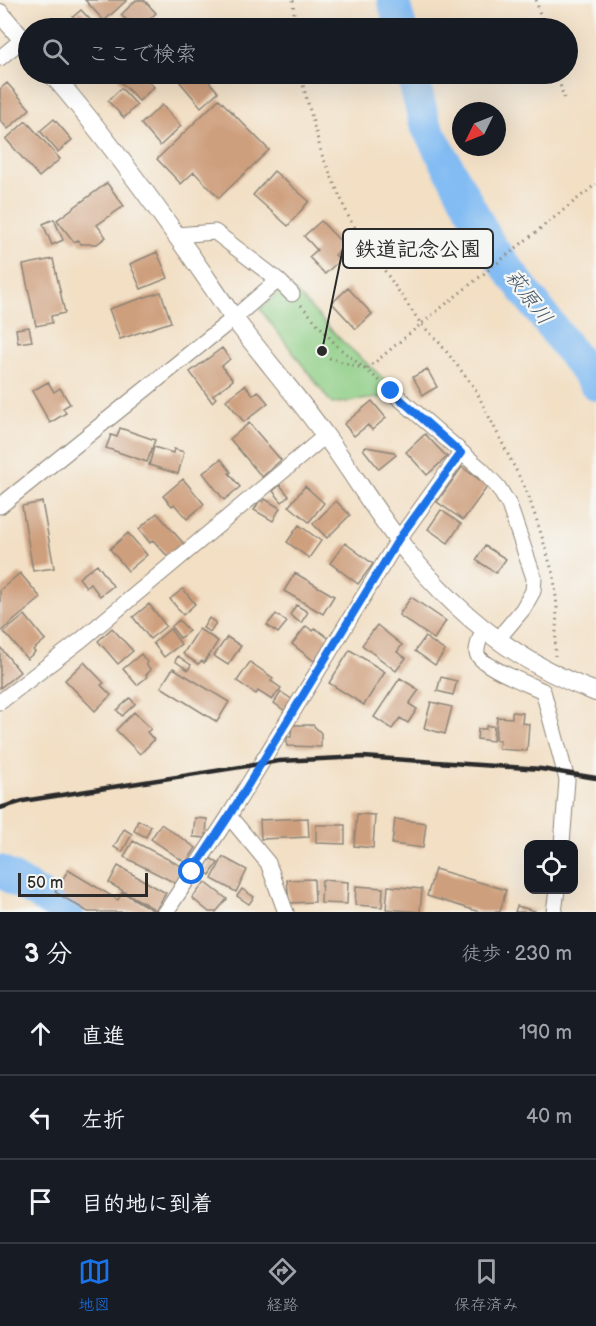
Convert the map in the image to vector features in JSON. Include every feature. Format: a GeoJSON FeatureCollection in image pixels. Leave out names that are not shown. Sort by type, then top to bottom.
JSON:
{"type":"FeatureCollection","features":[{"type":"Feature","properties":{"kind":"street"},"geometry":{"type":"LineString","coordinates":[[0,13],[18,34]]}},
{"type":"Feature","properties":{"kind":"street"},"geometry":{"type":"LineString","coordinates":[[0,58],[18,48]]}},
{"type":"Feature","properties":{"kind":"street"},"geometry":{"type":"LineString","coordinates":[[61,84],[176,235],[234,318],[326,436],[422,571],[462,612],[490,635],[554,675],[592,691]]}},
{"type":"Feature","properties":{"kind":"street"},"geometry":{"type":"LineString","coordinates":[[176,235],[215,232],[278,280],[292,294]]}},
{"type":"Feature","properties":{"kind":"street"},"geometry":{"type":"LineString","coordinates":[[0,506],[278,280]]}},
{"type":"Feature","properties":{"kind":"street"},"geometry":{"type":"LineString","coordinates":[[391,391],[483,470],[498,487],[509,505],[534,578],[532,591],[523,609],[490,635],[477,653],[480,660],[494,669],[543,691],[567,780],[562,840]]}},
{"type":"Feature","properties":{"kind":"street"},"geometry":{"type":"LineString","coordinates":[[0,702],[81,640],[326,436]]}},
{"type":"Feature","properties":{"kind":"street"},"geometry":{"type":"LineString","coordinates":[[166,912],[229,816],[398,540],[461,453]]}},
{"type":"Feature","properties":{"kind":"street"},"geometry":{"type":"LineString","coordinates":[[229,816],[268,863],[286,912]]}},
{"type":"Feature","properties":{"kind":"street"},"geometry":{"type":"LineString","coordinates":[[554,912],[556,894]]}},
{"type":"Feature","properties":{"kind":"path"},"geometry":{"type":"LineString","coordinates":[[293,0],[294,18]]}},
{"type":"Feature","properties":{"kind":"path"},"geometry":{"type":"LineString","coordinates":[[536,0],[540,18]]}},
{"type":"Feature","properties":{"kind":"path"},"geometry":{"type":"LineString","coordinates":[[303,84],[322,155],[350,220],[421,324],[438,341],[474,387],[526,492],[554,577],[557,607],[554,675]]}},
{"type":"Feature","properties":{"kind":"path"},"geometry":{"type":"LineString","coordinates":[[560,84],[564,98]]}},
{"type":"Feature","properties":{"kind":"path"},"geometry":{"type":"LineString","coordinates":[[367,369],[596,184]]}},
{"type":"Feature","properties":{"kind":"path"},"geometry":{"type":"LineString","coordinates":[[292,294],[338,347],[367,369]]}},
{"type":"Feature","properties":{"kind":"path"},"geometry":{"type":"LineString","coordinates":[[321,349],[330,358],[367,369]]}},
{"type":"Feature","properties":{"kind":"green space"},"geometry":{"type":"Polygon","coordinates":[[[281,290],[295,291],[341,340],[394,388],[384,397],[332,404],[260,309],[281,290]]]}},
{"type":"Feature","properties":{"kind":"building"},"geometry":{"type":"Polygon","coordinates":[[[85,0],[127,0],[107,18],[101,18],[85,0]]]}},
{"type":"Feature","properties":{"kind":"building"},"geometry":{"type":"Polygon","coordinates":[[[136,0],[144,0],[156,13],[151,18],[124,18],[121,15],[136,0]]]}},
{"type":"Feature","properties":{"kind":"building"},"geometry":{"type":"Polygon","coordinates":[[[81,10],[89,18],[72,18],[81,10]]]}},
{"type":"Feature","properties":{"kind":"building"},"geometry":{"type":"Polygon","coordinates":[[[7,83],[30,109],[8,129],[0,120],[0,89],[7,83]]]}},
{"type":"Feature","properties":{"kind":"building"},"geometry":{"type":"Polygon","coordinates":[[[123,84],[151,84],[154,87],[139,101],[123,84]]]}},
{"type":"Feature","properties":{"kind":"building"},"geometry":{"type":"Polygon","coordinates":[[[182,84],[211,84],[218,92],[201,107],[182,84]]]}},
{"type":"Feature","properties":{"kind":"building"},"geometry":{"type":"Polygon","coordinates":[[[121,88],[137,105],[124,118],[108,101],[121,88]]]}},
{"type":"Feature","properties":{"kind":"building"},"geometry":{"type":"Polygon","coordinates":[[[219,99],[269,150],[219,198],[194,172],[181,184],[157,159],[219,99]]]}},
{"type":"Feature","properties":{"kind":"building"},"geometry":{"type":"Polygon","coordinates":[[[162,105],[181,126],[160,146],[141,124],[162,105]]]}},
{"type":"Feature","properties":{"kind":"building"},"geometry":{"type":"Polygon","coordinates":[[[54,119],[72,140],[58,152],[40,131],[54,119]]]}},
{"type":"Feature","properties":{"kind":"building"},"geometry":{"type":"Polygon","coordinates":[[[26,121],[60,159],[39,177],[6,139],[26,121]]]}},
{"type":"Feature","properties":{"kind":"building"},"geometry":{"type":"Polygon","coordinates":[[[274,171],[309,201],[288,226],[253,195],[274,171]]]}},
{"type":"Feature","properties":{"kind":"building"},"geometry":{"type":"Polygon","coordinates":[[[107,183],[124,206],[97,225],[106,237],[97,244],[81,244],[78,240],[74,242],[57,220],[107,183]]]}},
{"type":"Feature","properties":{"kind":"building"},"geometry":{"type":"Polygon","coordinates":[[[54,219],[63,240],[52,245],[43,224],[54,219]]]}},
{"type":"Feature","properties":{"kind":"building"},"geometry":{"type":"Polygon","coordinates":[[[321,221],[345,246],[335,255],[340,260],[325,274],[309,257],[317,250],[304,236],[321,221]]]}},
{"type":"Feature","properties":{"kind":"building"},"geometry":{"type":"Polygon","coordinates":[[[157,252],[168,278],[141,289],[130,264],[157,252]]]}},
{"type":"Feature","properties":{"kind":"building"},"geometry":{"type":"Polygon","coordinates":[[[53,259],[65,313],[51,316],[52,323],[36,326],[23,265],[53,259]]]}},
{"type":"Feature","properties":{"kind":"building"},"geometry":{"type":"Polygon","coordinates":[[[348,288],[372,314],[356,329],[332,303],[348,288]]]}},
{"type":"Feature","properties":{"kind":"building"},"geometry":{"type":"Polygon","coordinates":[[[161,292],[171,322],[120,339],[109,309],[161,292]]]}},
{"type":"Feature","properties":{"kind":"building"},"geometry":{"type":"Polygon","coordinates":[[[29,327],[32,341],[18,343],[16,329],[29,327]]]}},
{"type":"Feature","properties":{"kind":"building"},"geometry":{"type":"Polygon","coordinates":[[[222,348],[230,359],[222,366],[233,380],[213,395],[216,398],[212,402],[190,372],[222,348]]]}},
{"type":"Feature","properties":{"kind":"building"},"geometry":{"type":"Polygon","coordinates":[[[427,369],[437,387],[423,395],[413,377],[427,369]]]}},
{"type":"Feature","properties":{"kind":"building"},"geometry":{"type":"Polygon","coordinates":[[[48,382],[54,392],[60,388],[70,404],[63,408],[66,413],[50,423],[32,391],[48,382]]]}},
{"type":"Feature","properties":{"kind":"building"},"geometry":{"type":"Polygon","coordinates":[[[245,385],[253,395],[258,391],[268,403],[244,422],[226,400],[245,385]]]}},
{"type":"Feature","properties":{"kind":"building"},"geometry":{"type":"Polygon","coordinates":[[[372,401],[386,418],[372,430],[368,425],[354,436],[344,424],[372,401]]]}},
{"type":"Feature","properties":{"kind":"building"},"geometry":{"type":"Polygon","coordinates":[[[249,423],[281,460],[262,477],[230,439],[249,423]]]}},
{"type":"Feature","properties":{"kind":"building"},"geometry":{"type":"Polygon","coordinates":[[[120,428],[155,440],[147,462],[106,448],[111,435],[117,437],[120,428]]]}},
{"type":"Feature","properties":{"kind":"building"},"geometry":{"type":"Polygon","coordinates":[[[425,434],[447,457],[427,475],[406,452],[425,434]]]}},
{"type":"Feature","properties":{"kind":"building"},"geometry":{"type":"Polygon","coordinates":[[[154,447],[173,453],[174,449],[184,452],[178,474],[149,465],[154,447]]]}},
{"type":"Feature","properties":{"kind":"building"},"geometry":{"type":"Polygon","coordinates":[[[366,447],[394,452],[396,455],[379,469],[363,449],[366,447]]]}},
{"type":"Feature","properties":{"kind":"building"},"geometry":{"type":"Polygon","coordinates":[[[221,459],[240,487],[224,500],[203,473],[221,459]]]}},
{"type":"Feature","properties":{"kind":"building"},"geometry":{"type":"Polygon","coordinates":[[[462,467],[488,486],[463,520],[437,502],[462,467]]]}},
{"type":"Feature","properties":{"kind":"building"},"geometry":{"type":"Polygon","coordinates":[[[183,479],[204,504],[187,519],[174,504],[172,506],[163,496],[183,479]]]}},
{"type":"Feature","properties":{"kind":"building"},"geometry":{"type":"Polygon","coordinates":[[[280,485],[289,496],[282,502],[273,491],[280,485]]]}},
{"type":"Feature","properties":{"kind":"building"},"geometry":{"type":"Polygon","coordinates":[[[305,486],[324,503],[309,522],[289,506],[305,486]]]}},
{"type":"Feature","properties":{"kind":"building"},"geometry":{"type":"Polygon","coordinates":[[[265,499],[280,508],[273,521],[254,510],[260,500],[263,502],[265,499]]]}},
{"type":"Feature","properties":{"kind":"building"},"geometry":{"type":"Polygon","coordinates":[[[336,501],[350,515],[327,538],[313,524],[336,501]]]}},
{"type":"Feature","properties":{"kind":"building"},"geometry":{"type":"Polygon","coordinates":[[[42,502],[54,568],[33,571],[22,506],[42,502]]]}},
{"type":"Feature","properties":{"kind":"building"},"geometry":{"type":"Polygon","coordinates":[[[441,510],[461,524],[448,543],[428,529],[441,510]]]}},
{"type":"Feature","properties":{"kind":"building"},"geometry":{"type":"Polygon","coordinates":[[[157,513],[184,544],[168,557],[153,540],[150,543],[139,529],[157,513]]]}},
{"type":"Feature","properties":{"kind":"building"},"geometry":{"type":"Polygon","coordinates":[[[299,525],[321,541],[309,558],[287,542],[299,525]]]}},
{"type":"Feature","properties":{"kind":"building"},"geometry":{"type":"Polygon","coordinates":[[[128,533],[147,555],[128,571],[110,549],[128,533]]]}},
{"type":"Feature","properties":{"kind":"building"},"geometry":{"type":"Polygon","coordinates":[[[345,543],[373,564],[358,584],[330,563],[345,543]]]}},
{"type":"Feature","properties":{"kind":"building"},"geometry":{"type":"Polygon","coordinates":[[[485,546],[506,559],[496,573],[476,560],[485,546]]]}},
{"type":"Feature","properties":{"kind":"building"},"geometry":{"type":"Polygon","coordinates":[[[97,564],[113,586],[100,596],[90,583],[86,587],[79,578],[97,564]]]}},
{"type":"Feature","properties":{"kind":"building"},"geometry":{"type":"Polygon","coordinates":[[[20,573],[41,598],[0,632],[0,590],[20,573]]]}},
{"type":"Feature","properties":{"kind":"building"},"geometry":{"type":"Polygon","coordinates":[[[295,573],[334,596],[323,614],[284,591],[295,573]]]}},
{"type":"Feature","properties":{"kind":"building"},"geometry":{"type":"Polygon","coordinates":[[[183,589],[195,604],[183,615],[170,599],[183,589]]]}},
{"type":"Feature","properties":{"kind":"building"},"geometry":{"type":"Polygon","coordinates":[[[411,597],[446,621],[434,639],[399,615],[411,597]]]}},
{"type":"Feature","properties":{"kind":"building"},"geometry":{"type":"Polygon","coordinates":[[[149,604],[166,626],[150,639],[133,617],[149,604]]]}},
{"type":"Feature","properties":{"kind":"building"},"geometry":{"type":"Polygon","coordinates":[[[296,605],[308,612],[301,623],[290,615],[296,605]]]}},
{"type":"Feature","properties":{"kind":"building"},"geometry":{"type":"Polygon","coordinates":[[[276,614],[287,622],[278,633],[267,625],[276,614]]]}},
{"type":"Feature","properties":{"kind":"building"},"geometry":{"type":"Polygon","coordinates":[[[25,615],[45,640],[33,650],[35,652],[27,659],[4,632],[25,615]]]}},
{"type":"Feature","properties":{"kind":"building"},"geometry":{"type":"Polygon","coordinates":[[[209,618],[216,623],[210,632],[203,628],[209,618]]]}},
{"type":"Feature","properties":{"kind":"building"},"geometry":{"type":"Polygon","coordinates":[[[179,620],[189,631],[180,638],[171,627],[179,620]]]}},
{"type":"Feature","properties":{"kind":"building"},"geometry":{"type":"Polygon","coordinates":[[[377,625],[402,645],[397,652],[406,658],[396,671],[362,645],[377,625]]]}},
{"type":"Feature","properties":{"kind":"building"},"geometry":{"type":"Polygon","coordinates":[[[306,626],[313,631],[315,628],[331,640],[314,661],[292,644],[306,626]]]}},
{"type":"Feature","properties":{"kind":"building"},"geometry":{"type":"Polygon","coordinates":[[[112,628],[133,651],[118,664],[98,641],[112,628]]]}},
{"type":"Feature","properties":{"kind":"building"},"geometry":{"type":"Polygon","coordinates":[[[170,629],[181,644],[164,657],[153,643],[170,629]]]}},
{"type":"Feature","properties":{"kind":"building"},"geometry":{"type":"Polygon","coordinates":[[[199,629],[218,641],[204,663],[202,661],[198,664],[183,654],[199,629]]]}},
{"type":"Feature","properties":{"kind":"building"},"geometry":{"type":"Polygon","coordinates":[[[227,637],[241,646],[228,665],[214,656],[227,637]]]}},
{"type":"Feature","properties":{"kind":"building"},"geometry":{"type":"Polygon","coordinates":[[[425,637],[445,651],[435,665],[415,651],[425,637]]]}},
{"type":"Feature","properties":{"kind":"building"},"geometry":{"type":"Polygon","coordinates":[[[0,647],[20,672],[0,688],[0,647]]]}},
{"type":"Feature","properties":{"kind":"building"},"geometry":{"type":"Polygon","coordinates":[[[350,650],[385,672],[364,705],[329,683],[350,650]]]}},
{"type":"Feature","properties":{"kind":"building"},"geometry":{"type":"Polygon","coordinates":[[[141,654],[151,670],[146,675],[147,677],[137,685],[123,669],[141,654]]]}},
{"type":"Feature","properties":{"kind":"building"},"geometry":{"type":"Polygon","coordinates":[[[178,656],[191,665],[188,670],[175,661],[178,656]]]}},
{"type":"Feature","properties":{"kind":"building"},"geometry":{"type":"Polygon","coordinates":[[[84,662],[104,683],[101,685],[111,695],[95,711],[65,680],[84,662]]]}},
{"type":"Feature","properties":{"kind":"building"},"geometry":{"type":"Polygon","coordinates":[[[250,662],[273,678],[271,681],[281,688],[272,700],[258,691],[256,694],[237,681],[250,662]]]}},
{"type":"Feature","properties":{"kind":"building"},"geometry":{"type":"Polygon","coordinates":[[[173,668],[229,702],[217,722],[161,687],[173,668]]]}},
{"type":"Feature","properties":{"kind":"building"},"geometry":{"type":"Polygon","coordinates":[[[441,677],[457,681],[453,695],[437,691],[441,677]]]}},
{"type":"Feature","properties":{"kind":"building"},"geometry":{"type":"Polygon","coordinates":[[[400,678],[419,690],[409,704],[417,709],[408,723],[400,718],[392,729],[374,717],[400,678]]]}},
{"type":"Feature","properties":{"kind":"building"},"geometry":{"type":"Polygon","coordinates":[[[281,692],[293,700],[285,711],[274,703],[281,692]]]}},
{"type":"Feature","properties":{"kind":"building"},"geometry":{"type":"Polygon","coordinates":[[[130,698],[135,704],[122,716],[117,710],[130,698]]]}},
{"type":"Feature","properties":{"kind":"building"},"geometry":{"type":"Polygon","coordinates":[[[431,702],[452,707],[445,734],[424,728],[431,702]]]}},
{"type":"Feature","properties":{"kind":"building"},"geometry":{"type":"Polygon","coordinates":[[[134,712],[151,729],[147,732],[154,740],[140,754],[116,730],[134,712]]]}},
{"type":"Feature","properties":{"kind":"building"},"geometry":{"type":"Polygon","coordinates":[[[512,712],[523,713],[522,723],[529,724],[527,751],[499,749],[500,740],[495,740],[497,717],[512,718],[512,712]]]}},
{"type":"Feature","properties":{"kind":"building"},"geometry":{"type":"Polygon","coordinates":[[[292,725],[313,725],[321,733],[321,747],[287,746],[287,737],[291,737],[292,725]]]}},
{"type":"Feature","properties":{"kind":"building"},"geometry":{"type":"Polygon","coordinates":[[[486,726],[494,726],[493,741],[477,739],[478,729],[486,729],[486,726]]]}},
{"type":"Feature","properties":{"kind":"building"},"geometry":{"type":"Polygon","coordinates":[[[357,814],[375,815],[373,848],[354,846],[357,814]]]}},
{"type":"Feature","properties":{"kind":"building"},"geometry":{"type":"Polygon","coordinates":[[[195,818],[207,819],[206,838],[193,837],[195,818]]]}},
{"type":"Feature","properties":{"kind":"building"},"geometry":{"type":"Polygon","coordinates":[[[308,818],[309,837],[261,839],[260,820],[308,818]]]}},
{"type":"Feature","properties":{"kind":"building"},"geometry":{"type":"Polygon","coordinates":[[[395,819],[426,823],[423,848],[392,844],[395,819]]]}},
{"type":"Feature","properties":{"kind":"building"},"geometry":{"type":"Polygon","coordinates":[[[138,820],[151,826],[146,837],[134,831],[138,820]]]}},
{"type":"Feature","properties":{"kind":"building"},"geometry":{"type":"Polygon","coordinates":[[[161,824],[196,848],[186,863],[151,839],[161,824]]]}},
{"type":"Feature","properties":{"kind":"building"},"geometry":{"type":"Polygon","coordinates":[[[316,825],[345,825],[345,844],[316,843],[316,825]]]}},
{"type":"Feature","properties":{"kind":"building"},"geometry":{"type":"Polygon","coordinates":[[[124,829],[132,834],[122,852],[114,847],[124,829]]]}},
{"type":"Feature","properties":{"kind":"building"},"geometry":{"type":"Polygon","coordinates":[[[133,841],[185,868],[177,884],[124,857],[133,841]]]}},
{"type":"Feature","properties":{"kind":"building"},"geometry":{"type":"Polygon","coordinates":[[[223,857],[247,870],[236,892],[212,879],[223,857]]]}},
{"type":"Feature","properties":{"kind":"building"},"geometry":{"type":"Polygon","coordinates":[[[210,858],[218,863],[210,875],[203,871],[210,858]]]}},
{"type":"Feature","properties":{"kind":"building"},"geometry":{"type":"Polygon","coordinates":[[[118,866],[166,893],[156,910],[109,883],[118,866]]]}},
{"type":"Feature","properties":{"kind":"building"},"geometry":{"type":"Polygon","coordinates":[[[435,869],[506,890],[500,912],[480,912],[427,896],[435,869]]]}},
{"type":"Feature","properties":{"kind":"building"},"geometry":{"type":"Polygon","coordinates":[[[68,870],[118,900],[122,892],[156,912],[88,912],[55,892],[68,870]]]}},
{"type":"Feature","properties":{"kind":"building"},"geometry":{"type":"Polygon","coordinates":[[[314,879],[315,902],[289,903],[287,880],[314,879]]]}},
{"type":"Feature","properties":{"kind":"building"},"geometry":{"type":"Polygon","coordinates":[[[322,880],[348,882],[347,904],[321,903],[322,880]]]}},
{"type":"Feature","properties":{"kind":"building"},"geometry":{"type":"Polygon","coordinates":[[[205,882],[227,899],[216,912],[209,912],[192,898],[205,882]]]}},
{"type":"Feature","properties":{"kind":"building"},"geometry":{"type":"Polygon","coordinates":[[[356,886],[383,888],[382,907],[355,905],[356,886]]]}},
{"type":"Feature","properties":{"kind":"building"},"geometry":{"type":"Polygon","coordinates":[[[388,886],[422,889],[420,912],[386,909],[388,886]]]}},
{"type":"Feature","properties":{"kind":"building"},"geometry":{"type":"Polygon","coordinates":[[[242,889],[254,897],[249,904],[237,896],[242,889]]]}},
{"type":"Feature","properties":{"kind":"building"},"geometry":{"type":"Polygon","coordinates":[[[517,906],[535,911],[535,912],[515,912],[517,906]]]}},
{"type":"Feature","properties":{"kind":"waterway","name":"萩原川"},"geometry":{"type":"LineString","coordinates":[[393,0],[398,18]]}},
{"type":"Feature","properties":{"kind":"waterway","name":"萩原川"},"geometry":{"type":"LineString","coordinates":[[415,84],[425,124],[492,248],[596,385]]}},
{"type":"Feature","properties":{"kind":"waterway"},"geometry":{"type":"LineString","coordinates":[[0,871],[68,912]]}},
{"type":"Feature","properties":{"kind":"railway"},"geometry":{"type":"LineString","coordinates":[[0,808],[23,801],[279,761],[363,757],[541,769],[596,778]]}},
{"type":"Feature","properties":{"kind":"place","name":"鉄道記念公園"},"geometry":{"type":"Point","coordinates":[322,351]}},
{"type":"Feature","properties":{"kind":"route"},"geometry":{"type":"LineString","coordinates":[[192,872],[229,816],[398,540],[461,453],[391,391]]}}]}
